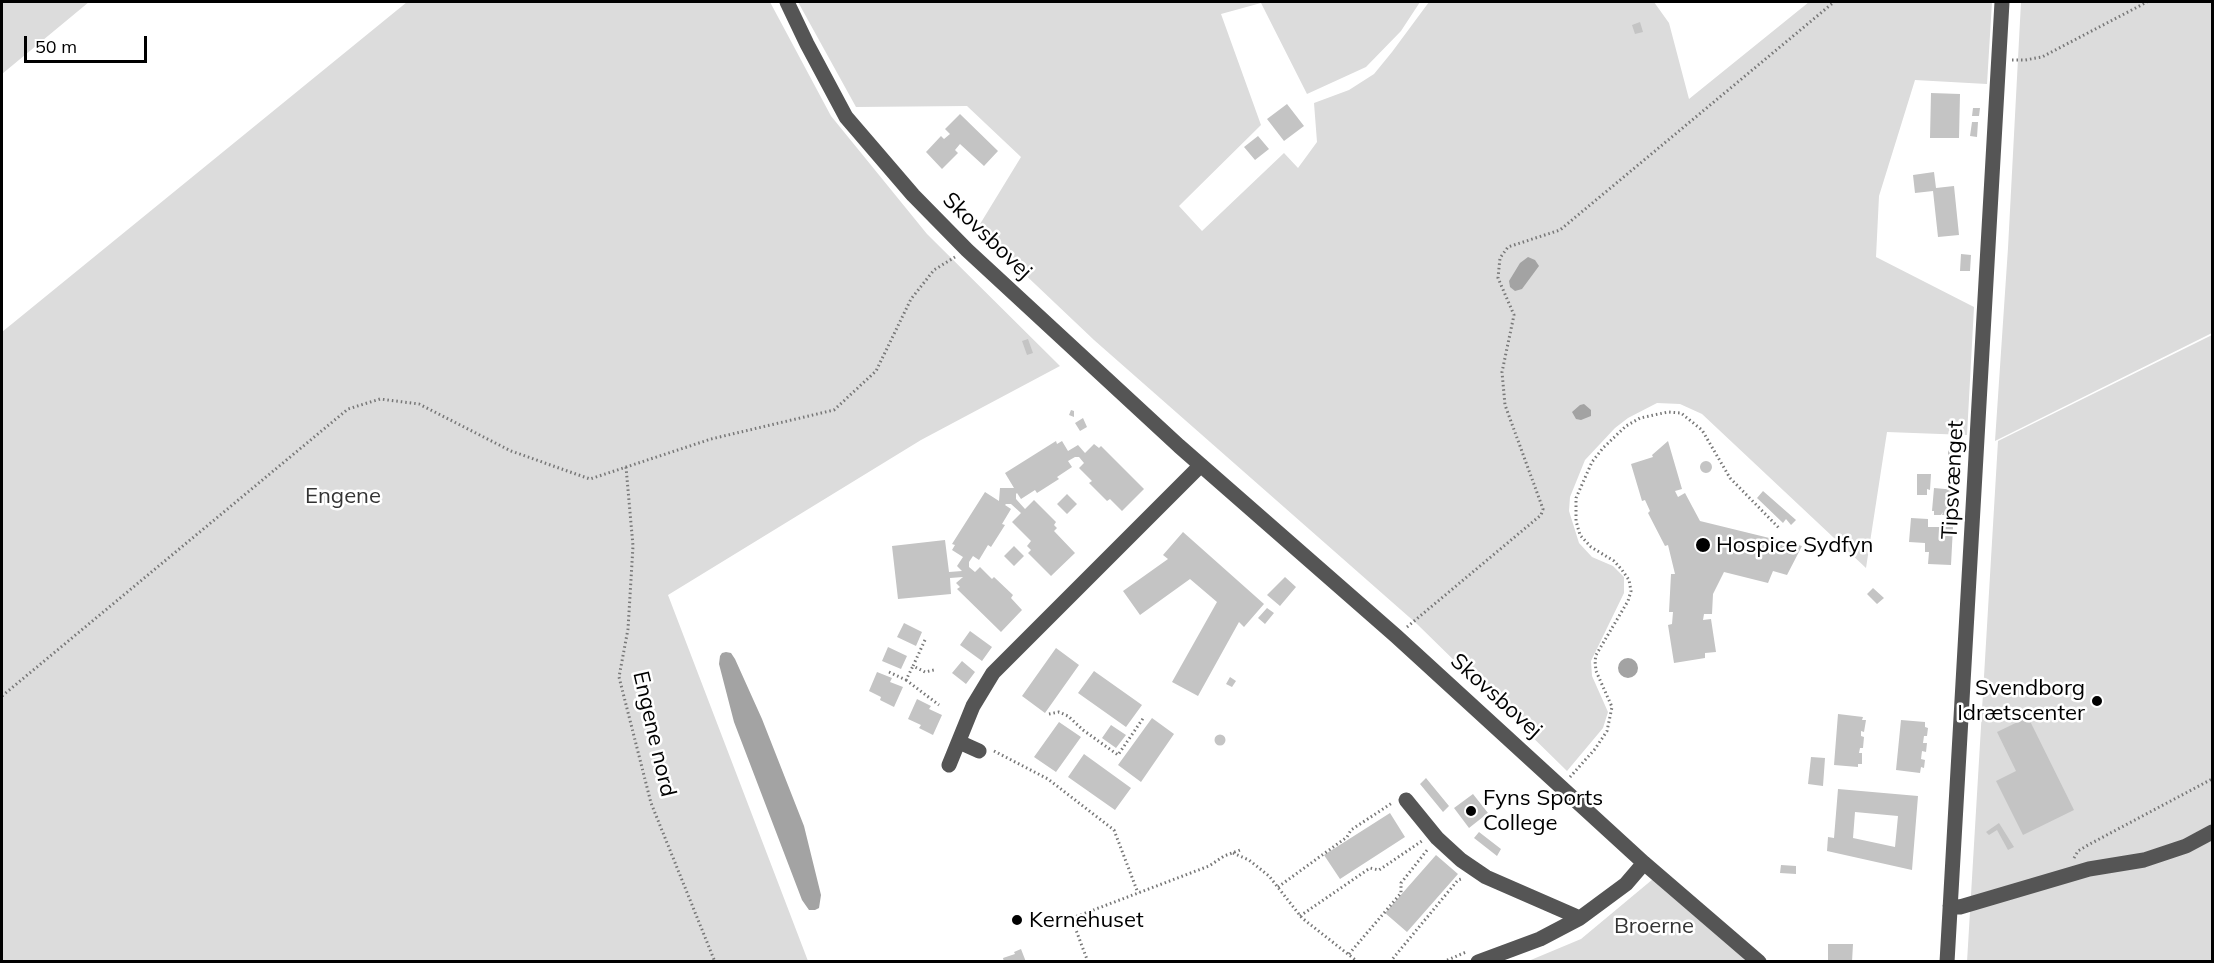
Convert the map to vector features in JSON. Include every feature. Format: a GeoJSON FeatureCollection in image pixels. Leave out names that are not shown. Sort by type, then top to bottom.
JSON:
{"type":"FeatureCollection","features":[{"type":"Feature","properties":{"kind":"street","name":"Skovsbovej"},"geometry":{"type":"LineString","coordinates":[[787,2],[846,117],[913,195],[967,250],[1201,465],[1396,636],[1644,863],[1760,962]]}},
{"type":"Feature","properties":{"kind":"street","name":"Tipsvænget"},"geometry":{"type":"LineString","coordinates":[[1947,962],[2002,2]]}},
{"type":"Feature","properties":{"kind":"street"},"geometry":{"type":"LineString","coordinates":[[949,765],[973,706],[993,673],[1026,637],[1201,465]]}},
{"type":"Feature","properties":{"kind":"street"},"geometry":{"type":"LineString","coordinates":[[959,742],[979,751]]}},
{"type":"Feature","properties":{"kind":"street"},"geometry":{"type":"LineString","coordinates":[[1406,800],[1435,836],[1461,860],[1486,877],[1580,918]]}},
{"type":"Feature","properties":{"kind":"street"},"geometry":{"type":"LineString","coordinates":[[1950,906],[1960,907],[2089,869],[2144,861],[2186,846],[2212,832]]}},
{"type":"Feature","properties":{"kind":"street"},"geometry":{"type":"LineString","coordinates":[[1478,962],[1540,939],[1580,918],[1626,884],[1644,863]]}},
{"type":"Feature","properties":{"kind":"path"},"geometry":{"type":"LineString","coordinates":[[1396,636],[1541,515],[1544,509],[1504,405],[1502,372],[1514,315],[1498,278],[1500,258],[1508,247],[1560,230],[1834,2]]}},
{"type":"Feature","properties":{"kind":"path"},"geometry":{"type":"LineString","coordinates":[[2011,60],[2042,57],[2147,2]]}},
{"type":"Feature","properties":{"kind":"path"},"geometry":{"type":"LineString","coordinates":[[2,696],[348,409],[380,399],[419,404],[511,451],[590,479],[711,439],[834,410],[876,371],[911,299],[934,270],[967,250]]}},
{"type":"Feature","properties":{"kind":"path"},"geometry":{"type":"LineString","coordinates":[[1561,786],[1595,749],[1607,731],[1612,707],[1596,670],[1596,655],[1628,601],[1631,591],[1629,580],[1623,570],[1614,561],[1591,547],[1580,535],[1576,520],[1576,498],[1592,462],[1603,448],[1619,432],[1640,418],[1668,412],[1681,413],[1702,430],[1730,478],[1779,528]]}},
{"type":"Feature","properties":{"kind":"path","name":"Engene nord"},"geometry":{"type":"LineString","coordinates":[[626,467],[633,546],[628,629],[619,677],[651,803],[715,962]]}},
{"type":"Feature","properties":{"kind":"path"},"geometry":{"type":"LineString","coordinates":[[906,680],[925,640]]}},
{"type":"Feature","properties":{"kind":"path"},"geometry":{"type":"LineString","coordinates":[[913,666],[926,672],[934,670]]}},
{"type":"Feature","properties":{"kind":"path"},"geometry":{"type":"LineString","coordinates":[[889,672],[906,680],[939,705]]}},
{"type":"Feature","properties":{"kind":"path"},"geometry":{"type":"LineString","coordinates":[[1050,714],[1059,712],[1068,716],[1083,730],[1118,755],[1144,717]]}},
{"type":"Feature","properties":{"kind":"path"},"geometry":{"type":"LineString","coordinates":[[979,751],[987,747],[1048,778],[1114,830],[1138,892]]}},
{"type":"Feature","properties":{"kind":"path"},"geometry":{"type":"LineString","coordinates":[[2088,845],[2212,779]]}},
{"type":"Feature","properties":{"kind":"path"},"geometry":{"type":"LineString","coordinates":[[1278,887],[1347,837],[1351,830],[1401,797],[1406,800]]}},
{"type":"Feature","properties":{"kind":"path"},"geometry":{"type":"LineString","coordinates":[[1300,916],[1370,868],[1379,870],[1435,836]]}},
{"type":"Feature","properties":{"kind":"path"},"geometry":{"type":"LineString","coordinates":[[1349,954],[1401,893],[1401,882],[1435,836]]}},
{"type":"Feature","properties":{"kind":"path"},"geometry":{"type":"LineString","coordinates":[[1088,962],[1073,918],[1209,866],[1240,850]]}},
{"type":"Feature","properties":{"kind":"path"},"geometry":{"type":"LineString","coordinates":[[1232,853],[1249,860],[1269,876],[1300,916],[1358,962]]}},
{"type":"Feature","properties":{"kind":"path"},"geometry":{"type":"LineString","coordinates":[[1390,962],[1458,880],[1470,878],[1476,870]]}},
{"type":"Feature","properties":{"kind":"green space"},"geometry":{"type":"Polygon","coordinates":[[[2,2],[89,2],[2,74],[2,2]]]}},
{"type":"Feature","properties":{"kind":"green space","name":"Engene"},"geometry":{"type":"Polygon","coordinates":[[[407,2],[770,2],[831,116],[927,234],[1060,366],[921,440],[668,595],[808,961],[2,962],[2,332],[407,2]]]}},
{"type":"Feature","properties":{"kind":"green space"},"geometry":{"type":"Polygon","coordinates":[[[798,2],[1420,2],[1401,31],[1366,67],[1307,94],[1261,3],[1221,14],[1261,125],[1179,206],[1202,231],[1284,153],[1298,168],[1317,142],[1314,103],[1349,90],[1374,74],[1429,2],[1654,2],[1669,23],[1689,99],[1809,2],[1992,2],[1987,84],[1915,80],[1879,196],[1876,257],[1974,307],[1967,435],[1887,432],[1866,568],[1702,414],[1680,404],[1657,403],[1628,418],[1615,428],[1585,460],[1570,497],[1569,511],[1579,543],[1592,557],[1613,566],[1624,577],[1624,593],[1591,661],[1592,676],[1608,712],[1603,728],[1567,771],[1417,624],[1094,340],[977,229],[1021,157],[967,106],[856,107],[798,2]]]}},
{"type":"Feature","properties":{"kind":"green space"},"geometry":{"type":"Polygon","coordinates":[[[2021,2],[2212,2],[2212,333],[1995,441],[2008,248],[2021,2]]]}},
{"type":"Feature","properties":{"kind":"green space","name":"Svendborg Idrætscenter"},"geometry":{"type":"Polygon","coordinates":[[[2212,335],[2212,961],[1967,962],[1998,441],[2212,335]]]}},
{"type":"Feature","properties":{"kind":"green space","name":"Broerne"},"geometry":{"type":"Polygon","coordinates":[[[1653,879],[1752,962],[1526,962],[1581,939],[1653,879]]]}},
{"type":"Feature","properties":{"kind":"shaded area"},"geometry":{"type":"Polygon","coordinates":[[[1528,257],[1535,260],[1539,266],[1522,289],[1515,291],[1510,287],[1509,281],[1520,263],[1528,257]]]}},
{"type":"Feature","properties":{"kind":"shaded area"},"geometry":{"type":"Polygon","coordinates":[[[1584,404],[1591,410],[1591,416],[1581,420],[1576,419],[1572,412],[1584,404]]]}},
{"type":"Feature","properties":{"kind":"shaded area"},"geometry":{"type":"Polygon","coordinates":[[[726,652],[731,653],[735,659],[762,719],[804,826],[821,895],[819,908],[815,910],[809,910],[802,900],[734,722],[719,664],[720,656],[726,652]]]}},
{"type":"Feature","properties":{"kind":"shaded area"},"geometry":{"type":"Polygon","coordinates":[[[1628,658],[1635,661],[1638,668],[1635,675],[1628,678],[1621,675],[1618,668],[1621,661],[1628,658]]]}},
{"type":"Feature","properties":{"kind":"building"},"geometry":{"type":"Polygon","coordinates":[[[1640,22],[1643,32],[1635,34],[1632,25],[1640,22]]]}},
{"type":"Feature","properties":{"kind":"building"},"geometry":{"type":"Polygon","coordinates":[[[1931,93],[1960,94],[1959,138],[1930,138],[1931,93]]]}},
{"type":"Feature","properties":{"kind":"building"},"geometry":{"type":"Polygon","coordinates":[[[1287,104],[1304,126],[1284,141],[1267,119],[1287,104]]]}},
{"type":"Feature","properties":{"kind":"building"},"geometry":{"type":"Polygon","coordinates":[[[1973,108],[1980,108],[1979,116],[1972,116],[1973,108]]]}},
{"type":"Feature","properties":{"kind":"building"},"geometry":{"type":"Polygon","coordinates":[[[960,114],[998,151],[984,166],[960,144],[955,150],[958,153],[942,169],[926,152],[941,136],[944,139],[950,134],[945,129],[960,114]]]}},
{"type":"Feature","properties":{"kind":"building"},"geometry":{"type":"Polygon","coordinates":[[[1972,122],[1978,122],[1977,137],[1970,136],[1972,122]]]}},
{"type":"Feature","properties":{"kind":"building"},"geometry":{"type":"Polygon","coordinates":[[[1258,136],[1269,149],[1255,160],[1244,147],[1258,136]]]}},
{"type":"Feature","properties":{"kind":"building"},"geometry":{"type":"Polygon","coordinates":[[[1934,172],[1936,188],[1954,186],[1959,235],[1938,237],[1933,191],[1915,193],[1913,175],[1934,172]]]}},
{"type":"Feature","properties":{"kind":"building"},"geometry":{"type":"Polygon","coordinates":[[[1961,254],[1971,255],[1970,271],[1960,271],[1961,254]]]}},
{"type":"Feature","properties":{"kind":"building"},"geometry":{"type":"Polygon","coordinates":[[[1028,339],[1033,353],[1027,355],[1022,341],[1028,339]]]}},
{"type":"Feature","properties":{"kind":"building"},"geometry":{"type":"Polygon","coordinates":[[[1071,410],[1074,411],[1074,417],[1069,415],[1071,410]]]}},
{"type":"Feature","properties":{"kind":"building"},"geometry":{"type":"Polygon","coordinates":[[[1083,418],[1087,427],[1080,431],[1075,423],[1083,418]]]}},
{"type":"Feature","properties":{"kind":"building"},"geometry":{"type":"Polygon","coordinates":[[[1056,441],[1057,444],[1062,441],[1068,451],[1078,445],[1085,453],[1094,444],[1099,448],[1101,446],[1144,489],[1122,511],[1110,499],[1107,501],[1089,483],[1092,481],[1079,468],[1084,463],[1079,457],[1075,457],[1068,461],[1072,467],[1057,477],[1059,479],[1037,493],[1035,490],[1021,499],[1017,493],[1016,499],[1025,509],[1034,500],[1056,522],[1054,525],[1057,528],[1054,531],[1075,553],[1051,576],[1028,553],[1031,550],[1027,546],[1031,541],[1012,522],[1021,513],[1011,504],[1005,505],[1011,509],[1002,524],[1005,525],[991,547],[988,545],[979,560],[973,556],[969,562],[969,567],[975,572],[980,567],[992,579],[994,577],[1013,595],[1011,598],[1022,610],[1001,632],[957,589],[960,587],[956,583],[963,577],[950,578],[951,594],[898,599],[892,546],[945,540],[949,572],[962,571],[957,566],[963,557],[952,550],[955,545],[952,544],[985,492],[999,501],[1000,488],[1014,488],[1005,473],[1056,441]]]}},
{"type":"Feature","properties":{"kind":"building"},"geometry":{"type":"Polygon","coordinates":[[[1668,441],[1682,489],[1675,491],[1678,497],[1685,493],[1700,521],[1802,546],[1787,575],[1773,571],[1768,583],[1724,572],[1713,594],[1712,614],[1704,614],[1703,620],[1711,619],[1716,652],[1705,653],[1705,658],[1674,663],[1668,625],[1672,624],[1673,612],[1669,612],[1671,574],[1675,574],[1668,545],[1665,546],[1648,513],[1650,511],[1645,500],[1642,501],[1631,464],[1653,457],[1652,455],[1668,441]]]}},
{"type":"Feature","properties":{"kind":"building"},"geometry":{"type":"Polygon","coordinates":[[[1948,449],[1957,449],[1957,458],[1948,458],[1948,449]]]}},
{"type":"Feature","properties":{"kind":"building"},"geometry":{"type":"Polygon","coordinates":[[[1706,461],[1712,467],[1706,473],[1700,467],[1706,461]]]}},
{"type":"Feature","properties":{"kind":"building"},"geometry":{"type":"Polygon","coordinates":[[[1917,474],[1931,474],[1930,490],[1927,489],[1927,495],[1917,495],[1917,474]]]}},
{"type":"Feature","properties":{"kind":"building"},"geometry":{"type":"Polygon","coordinates":[[[1934,488],[1956,490],[1954,513],[1949,512],[1949,515],[1942,515],[1943,512],[1941,515],[1934,515],[1932,511],[1934,488]]]}},
{"type":"Feature","properties":{"kind":"building"},"geometry":{"type":"Polygon","coordinates":[[[1763,491],[1796,520],[1791,525],[1786,519],[1783,523],[1757,498],[1763,491]]]}},
{"type":"Feature","properties":{"kind":"building"},"geometry":{"type":"Polygon","coordinates":[[[1067,494],[1077,504],[1067,514],[1057,504],[1067,494]]]}},
{"type":"Feature","properties":{"kind":"building"},"geometry":{"type":"Polygon","coordinates":[[[1911,518],[1928,519],[1928,527],[1953,527],[1951,565],[1928,564],[1929,552],[1925,552],[1925,543],[1909,542],[1911,518]]]}},
{"type":"Feature","properties":{"kind":"building"},"geometry":{"type":"Polygon","coordinates":[[[1183,532],[1264,604],[1244,627],[1239,622],[1198,696],[1172,682],[1217,602],[1190,579],[1140,615],[1123,591],[1168,559],[1163,555],[1183,532]]]}},
{"type":"Feature","properties":{"kind":"building"},"geometry":{"type":"Polygon","coordinates":[[[1014,546],[1024,556],[1014,566],[1004,556],[1014,546]]]}},
{"type":"Feature","properties":{"kind":"building"},"geometry":{"type":"Polygon","coordinates":[[[1285,577],[1296,587],[1280,606],[1267,595],[1285,577]]]}},
{"type":"Feature","properties":{"kind":"building"},"geometry":{"type":"Polygon","coordinates":[[[1873,588],[1884,598],[1877,604],[1867,594],[1873,588]]]}},
{"type":"Feature","properties":{"kind":"building"},"geometry":{"type":"Polygon","coordinates":[[[1267,608],[1274,613],[1265,624],[1258,618],[1267,608]]]}},
{"type":"Feature","properties":{"kind":"building"},"geometry":{"type":"Polygon","coordinates":[[[904,623],[922,632],[916,646],[897,637],[904,623]]]}},
{"type":"Feature","properties":{"kind":"building"},"geometry":{"type":"Polygon","coordinates":[[[970,631],[992,647],[982,661],[960,645],[970,631]]]}},
{"type":"Feature","properties":{"kind":"building"},"geometry":{"type":"Polygon","coordinates":[[[888,647],[907,656],[901,669],[882,661],[888,647]]]}},
{"type":"Feature","properties":{"kind":"building"},"geometry":{"type":"Polygon","coordinates":[[[1056,648],[1079,665],[1045,713],[1022,696],[1056,648]]]}},
{"type":"Feature","properties":{"kind":"building"},"geometry":{"type":"Polygon","coordinates":[[[962,661],[975,672],[966,684],[952,673],[962,661]]]}},
{"type":"Feature","properties":{"kind":"building"},"geometry":{"type":"Polygon","coordinates":[[[1094,671],[1142,705],[1126,727],[1078,693],[1094,671]]]}},
{"type":"Feature","properties":{"kind":"building"},"geometry":{"type":"Polygon","coordinates":[[[877,672],[892,678],[890,682],[903,687],[894,707],[869,691],[877,672]]]}},
{"type":"Feature","properties":{"kind":"building"},"geometry":{"type":"Polygon","coordinates":[[[1230,677],[1236,681],[1232,687],[1226,684],[1230,677]]]}},
{"type":"Feature","properties":{"kind":"building"},"geometry":{"type":"Polygon","coordinates":[[[917,699],[931,706],[929,709],[942,715],[933,735],[919,728],[921,725],[908,719],[917,699]]]}},
{"type":"Feature","properties":{"kind":"building"},"geometry":{"type":"Polygon","coordinates":[[[1838,714],[1863,717],[1862,720],[1866,720],[1864,732],[1861,731],[1861,736],[1864,737],[1863,748],[1860,748],[1859,753],[1862,753],[1862,764],[1858,764],[1858,767],[1834,765],[1838,714]]]}},
{"type":"Feature","properties":{"kind":"building"},"geometry":{"type":"Polygon","coordinates":[[[2028,717],[2074,810],[2023,835],[1996,781],[2016,771],[1997,732],[2028,717]]]}},
{"type":"Feature","properties":{"kind":"building"},"geometry":{"type":"Polygon","coordinates":[[[1152,718],[1174,734],[1141,782],[1118,765],[1152,718]]]}},
{"type":"Feature","properties":{"kind":"building"},"geometry":{"type":"Polygon","coordinates":[[[1901,720],[1925,722],[1925,727],[1928,728],[1923,743],[1927,743],[1926,752],[1922,751],[1921,759],[1925,760],[1924,768],[1921,767],[1920,773],[1896,770],[1901,720]]]}},
{"type":"Feature","properties":{"kind":"building"},"geometry":{"type":"Polygon","coordinates":[[[1059,722],[1081,737],[1056,772],[1034,757],[1059,722]]]}},
{"type":"Feature","properties":{"kind":"building"},"geometry":{"type":"Polygon","coordinates":[[[1111,725],[1126,735],[1116,748],[1102,738],[1111,725]]]}},
{"type":"Feature","properties":{"kind":"building"},"geometry":{"type":"Polygon","coordinates":[[[1220,735],[1224,736],[1224,744],[1220,745],[1216,744],[1215,740],[1216,736],[1220,735]]]}},
{"type":"Feature","properties":{"kind":"building"},"geometry":{"type":"Polygon","coordinates":[[[1084,754],[1131,788],[1115,810],[1068,777],[1084,754]]]}},
{"type":"Feature","properties":{"kind":"building"},"geometry":{"type":"Polygon","coordinates":[[[1811,757],[1825,758],[1823,786],[1808,784],[1811,757]]]}},
{"type":"Feature","properties":{"kind":"building"},"geometry":{"type":"Polygon","coordinates":[[[1426,778],[1449,806],[1443,812],[1420,784],[1426,778]]]}},
{"type":"Feature","properties":{"kind":"building"},"geometry":{"type":"Polygon","coordinates":[[[1838,789],[1918,796],[1912,870],[1827,851],[1828,837],[1834,838],[1838,789]],[[1855,812],[1853,838],[1895,847],[1898,816],[1855,812]]]}},
{"type":"Feature","properties":{"kind":"building","name":"Fyns Sports College"},"geometry":{"type":"Polygon","coordinates":[[[1473,794],[1488,813],[1469,828],[1454,808],[1473,794]]]}},
{"type":"Feature","properties":{"kind":"building"},"geometry":{"type":"Polygon","coordinates":[[[1390,813],[1405,837],[1340,879],[1324,855],[1390,813]]]}},
{"type":"Feature","properties":{"kind":"building"},"geometry":{"type":"Polygon","coordinates":[[[1999,823],[2014,847],[2008,850],[1997,830],[1989,835],[1986,832],[1999,823]]]}},
{"type":"Feature","properties":{"kind":"building"},"geometry":{"type":"Polygon","coordinates":[[[1479,832],[1501,849],[1497,856],[1474,838],[1479,832]]]}},
{"type":"Feature","properties":{"kind":"building"},"geometry":{"type":"Polygon","coordinates":[[[1436,855],[1458,874],[1407,932],[1385,913],[1436,855]]]}},
{"type":"Feature","properties":{"kind":"building"},"geometry":{"type":"Polygon","coordinates":[[[1781,865],[1796,866],[1796,874],[1780,873],[1781,865]]]}},
{"type":"Feature","properties":{"kind":"building"},"geometry":{"type":"Polygon","coordinates":[[[1828,944],[1853,944],[1852,962],[1828,962],[1828,944]]]}},
{"type":"Feature","properties":{"kind":"building"},"geometry":{"type":"Polygon","coordinates":[[[1021,949],[1026,962],[1004,962],[1003,958],[1021,949]]]}},
{"type":"Feature","properties":{"kind":"place","name":"Hospice Sydfyn"},"geometry":{"type":"Point","coordinates":[1703,545]}},
{"type":"Feature","properties":{"kind":"place","name":"Svendborg Idrætscenter"},"geometry":{"type":"Point","coordinates":[2097,701]}},
{"type":"Feature","properties":{"kind":"place","name":"Fyns Sports College"},"geometry":{"type":"Point","coordinates":[1471,811]}},
{"type":"Feature","properties":{"kind":"place","name":"Kernehuset"},"geometry":{"type":"Point","coordinates":[1017,920]}}]}
